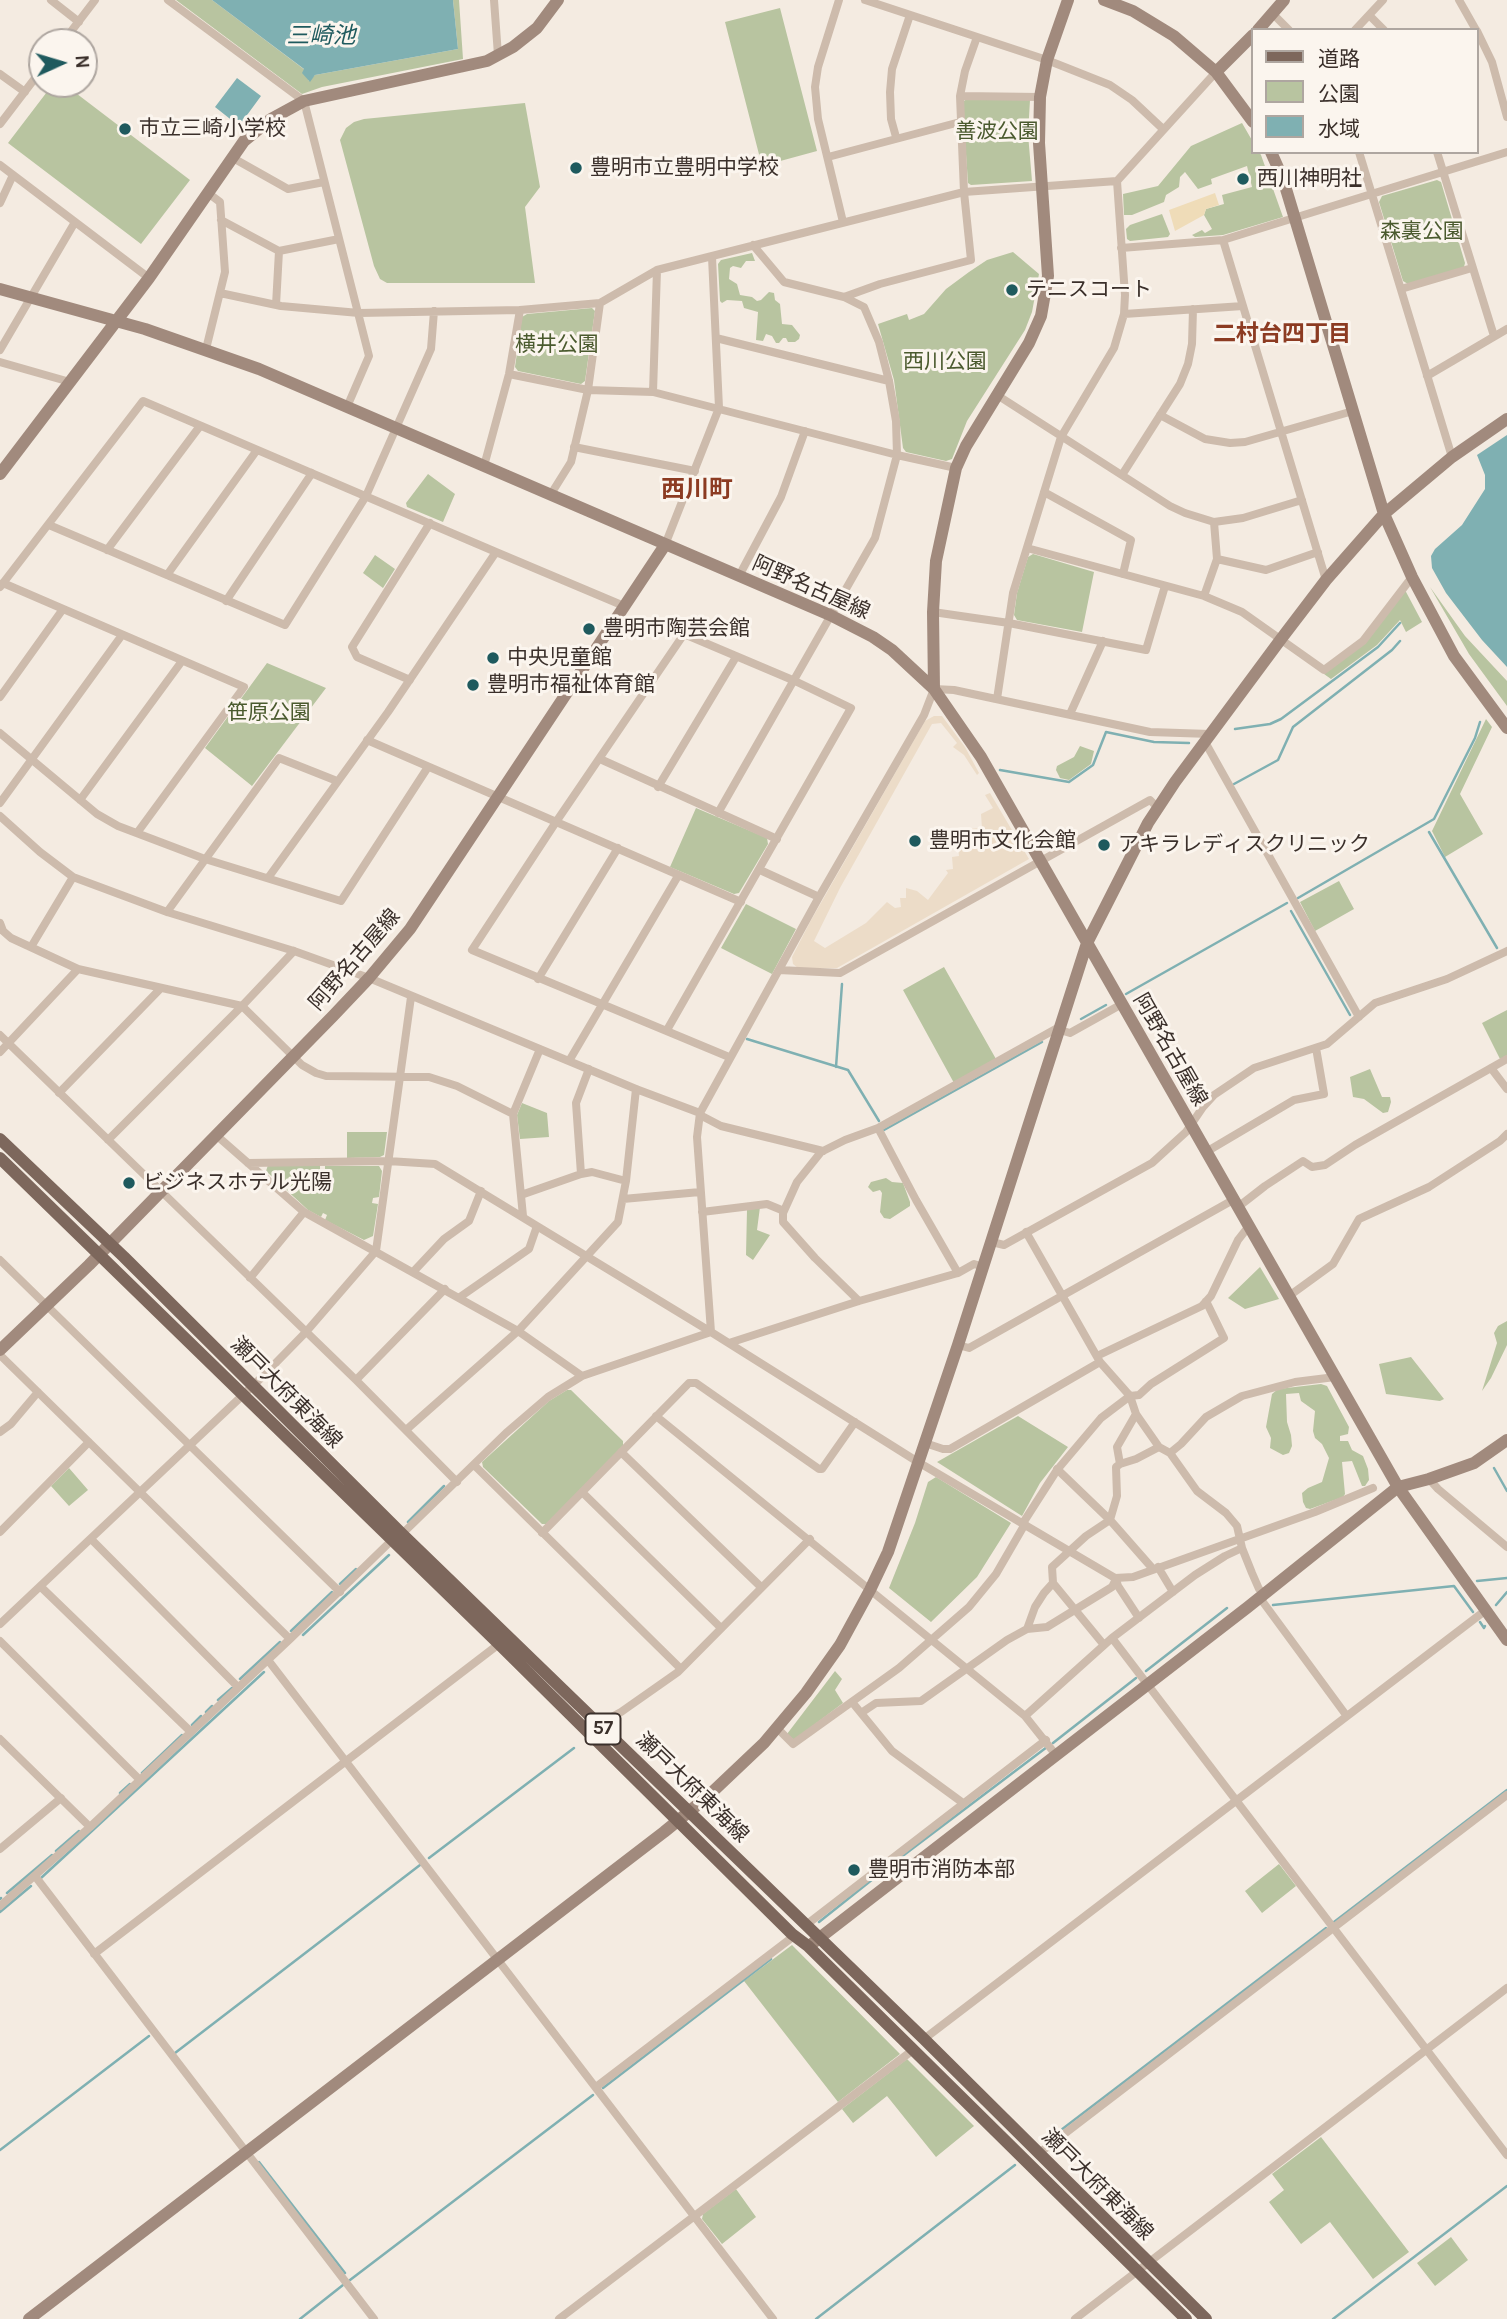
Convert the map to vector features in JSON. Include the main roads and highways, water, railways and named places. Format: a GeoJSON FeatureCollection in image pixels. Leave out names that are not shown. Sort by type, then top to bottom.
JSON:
{"type":"FeatureCollection","features":[{"type":"Feature","properties":{"kind":"main road","name":"瀬戸大府東海線"},"geometry":{"type":"LineString","coordinates":[[0,1139],[109,1244],[248,1390],[397,1537],[499,1644],[794,1936],[808,1946],[913,2050],[1142,2267],[1206,2319]]}},
{"type":"Feature","properties":{"kind":"main road","name":"瀬戸大府東海線"},"geometry":{"type":"LineString","coordinates":[[0,1158],[99,1254],[248,1390]]}},
{"type":"Feature","properties":{"kind":"main road","name":"瀬戸大府東海線"},"geometry":{"type":"LineString","coordinates":[[397,1537],[599,1724],[924,2039],[1038,2154],[1186,2319]]}},
{"type":"Feature","properties":{"kind":"water","name":"三崎池"},"geometry":{"type":"Polygon","coordinates":[[[212,0],[453,0],[458,49],[315,75],[310,82],[302,73],[304,69],[212,0]]]}},
{"type":"Feature","properties":{"kind":"water"},"geometry":{"type":"Polygon","coordinates":[[[237,78],[261,96],[239,126],[215,107],[237,78]]]}},
{"type":"Feature","properties":{"kind":"water"},"geometry":{"type":"Polygon","coordinates":[[[1507,435],[1507,667],[1482,640],[1446,593],[1432,568],[1431,556],[1435,549],[1462,525],[1485,489],[1485,475],[1477,455],[1507,435]]]}},
{"type":"Feature","properties":{"kind":"waterway"},"geometry":{"type":"LineString","coordinates":[[1235,729],[1270,724],[1281,719],[1378,647],[1400,623]]}},
{"type":"Feature","properties":{"kind":"waterway"},"geometry":{"type":"LineString","coordinates":[[1234,784],[1278,760],[1293,727],[1400,641]]}},
{"type":"Feature","properties":{"kind":"waterway"},"geometry":{"type":"LineString","coordinates":[[1298,898],[1434,819],[1475,738],[1480,722]]}},
{"type":"Feature","properties":{"kind":"waterway"},"geometry":{"type":"LineString","coordinates":[[1000,770],[1069,782],[1093,765],[1106,732],[1154,742],[1189,743]]}},
{"type":"Feature","properties":{"kind":"waterway"},"geometry":{"type":"LineString","coordinates":[[1429,832],[1497,948]]}},
{"type":"Feature","properties":{"kind":"waterway"},"geometry":{"type":"LineString","coordinates":[[1126,994],[1287,903]]}},
{"type":"Feature","properties":{"kind":"waterway"},"geometry":{"type":"LineString","coordinates":[[1291,911],[1350,1015]]}},
{"type":"Feature","properties":{"kind":"waterway"},"geometry":{"type":"LineString","coordinates":[[836,1067],[842,984]]}},
{"type":"Feature","properties":{"kind":"waterway"},"geometry":{"type":"LineString","coordinates":[[1081,1019],[1106,1005]]}},
{"type":"Feature","properties":{"kind":"waterway"},"geometry":{"type":"LineString","coordinates":[[747,1039],[848,1070],[879,1121]]}},
{"type":"Feature","properties":{"kind":"waterway"},"geometry":{"type":"LineString","coordinates":[[884,1130],[1042,1042]]}},
{"type":"Feature","properties":{"kind":"waterway"},"geometry":{"type":"LineString","coordinates":[[1494,1468],[1507,1491]]}},
{"type":"Feature","properties":{"kind":"waterway"},"geometry":{"type":"LineString","coordinates":[[408,1522],[444,1486]]}},
{"type":"Feature","properties":{"kind":"waterway"},"geometry":{"type":"LineString","coordinates":[[303,1635],[389,1555]]}},
{"type":"Feature","properties":{"kind":"waterway"},"geometry":{"type":"LineString","coordinates":[[340,1584],[356,1569]]}},
{"type":"Feature","properties":{"kind":"waterway"},"geometry":{"type":"LineString","coordinates":[[1477,1581],[1507,1578]]}},
{"type":"Feature","properties":{"kind":"waterway"},"geometry":{"type":"LineString","coordinates":[[1273,1605],[1454,1586],[1473,1612]]}},
{"type":"Feature","properties":{"kind":"waterway"},"geometry":{"type":"LineString","coordinates":[[291,1631],[332,1592]]}},
{"type":"Feature","properties":{"kind":"waterway"},"geometry":{"type":"LineString","coordinates":[[1496,1605],[1507,1592]]}},
{"type":"Feature","properties":{"kind":"waterway"},"geometry":{"type":"LineString","coordinates":[[1146,1671],[1227,1608]]}},
{"type":"Feature","properties":{"kind":"waterway"},"geometry":{"type":"LineString","coordinates":[[1480,1622],[1484,1628],[1485,1626]]}},
{"type":"Feature","properties":{"kind":"waterway"},"geometry":{"type":"LineString","coordinates":[[240,1679],[280,1642]]}},
{"type":"Feature","properties":{"kind":"waterway"},"geometry":{"type":"LineString","coordinates":[[41,1878],[264,1672]]}},
{"type":"Feature","properties":{"kind":"waterway"},"geometry":{"type":"LineString","coordinates":[[1053,1743],[1136,1678]]}},
{"type":"Feature","properties":{"kind":"waterway"},"geometry":{"type":"LineString","coordinates":[[218,1700],[232,1688]]}},
{"type":"Feature","properties":{"kind":"waterway"},"geometry":{"type":"LineString","coordinates":[[206,1712],[212,1706]]}},
{"type":"Feature","properties":{"kind":"waterway"},"geometry":{"type":"LineString","coordinates":[[192,1725],[201,1716]]}},
{"type":"Feature","properties":{"kind":"waterway"},"geometry":{"type":"LineString","coordinates":[[142,1773],[182,1735]]}},
{"type":"Feature","properties":{"kind":"waterway"},"geometry":{"type":"LineString","coordinates":[[892,1864],[1047,1747]]}},
{"type":"Feature","properties":{"kind":"waterway"},"geometry":{"type":"LineString","coordinates":[[429,1858],[574,1748]]}},
{"type":"Feature","properties":{"kind":"waterway"},"geometry":{"type":"LineString","coordinates":[[120,1793],[130,1784]]}},
{"type":"Feature","properties":{"kind":"waterway"},"geometry":{"type":"LineString","coordinates":[[1334,1922],[1507,1790]]}},
{"type":"Feature","properties":{"kind":"waterway"},"geometry":{"type":"LineString","coordinates":[[56,1851],[79,1831]]}},
{"type":"Feature","properties":{"kind":"waterway"},"geometry":{"type":"LineString","coordinates":[[7,1893],[52,1855]]}},
{"type":"Feature","properties":{"kind":"waterway"},"geometry":{"type":"LineString","coordinates":[[175,2053],[420,1865]]}},
{"type":"Feature","properties":{"kind":"waterway"},"geometry":{"type":"LineString","coordinates":[[819,1922],[878,1875]]}},
{"type":"Feature","properties":{"kind":"waterway"},"geometry":{"type":"LineString","coordinates":[[0,1912],[31,1886]]}},
{"type":"Feature","properties":{"kind":"waterway"},"geometry":{"type":"LineString","coordinates":[[1044,2143],[1326,1928]]}},
{"type":"Feature","properties":{"kind":"waterway"},"geometry":{"type":"LineString","coordinates":[[603,2088],[771,1959]]}},
{"type":"Feature","properties":{"kind":"waterway"},"geometry":{"type":"LineString","coordinates":[[0,2150],[149,2036]]}},
{"type":"Feature","properties":{"kind":"waterway"},"geometry":{"type":"LineString","coordinates":[[350,2280],[593,2095]]}},
{"type":"Feature","properties":{"kind":"waterway"},"geometry":{"type":"LineString","coordinates":[[259,2162],[345,2273]]}},
{"type":"Feature","properties":{"kind":"waterway"},"geometry":{"type":"LineString","coordinates":[[816,2319],[1015,2165]]}},
{"type":"Feature","properties":{"kind":"waterway"},"geometry":{"type":"LineString","coordinates":[[1333,2319],[1507,2186]]}},
{"type":"Feature","properties":{"kind":"waterway"},"geometry":{"type":"LineString","coordinates":[[300,2319],[343,2285]]}},
{"type":"Feature","properties":{"kind":"place","name":"市立三崎小学校"},"geometry":{"type":"Point","coordinates":[125,129]}},
{"type":"Feature","properties":{"kind":"place","name":"豊明市立豊明中学校"},"geometry":{"type":"Point","coordinates":[576,168]}},
{"type":"Feature","properties":{"kind":"place","name":"西川神明社"},"geometry":{"type":"Point","coordinates":[1243,179]}},
{"type":"Feature","properties":{"kind":"place","name":"テニスコート"},"geometry":{"type":"Point","coordinates":[1012,290]}},
{"type":"Feature","properties":{"kind":"place","name":"豊明市陶芸会館"},"geometry":{"type":"Point","coordinates":[589,629]}},
{"type":"Feature","properties":{"kind":"place","name":"中央児童館"},"geometry":{"type":"Point","coordinates":[493,658]}},
{"type":"Feature","properties":{"kind":"place","name":"豊明市福祉体育館"},"geometry":{"type":"Point","coordinates":[473,685]}},
{"type":"Feature","properties":{"kind":"place","name":"豊明市文化会館"},"geometry":{"type":"Point","coordinates":[915,841]}},
{"type":"Feature","properties":{"kind":"place","name":"アキラレディスクリニック"},"geometry":{"type":"Point","coordinates":[1104,845]}},
{"type":"Feature","properties":{"kind":"place","name":"ビジネスホテル光陽"},"geometry":{"type":"Point","coordinates":[129,1183]}},
{"type":"Feature","properties":{"kind":"place","name":"豊明市消防本部"},"geometry":{"type":"Point","coordinates":[854,1870]}},
{"type":"Feature","properties":{"kind":"district","name":"二村台四丁目"},"geometry":{"type":"Point","coordinates":[1282,334]}},
{"type":"Feature","properties":{"kind":"district","name":"西川町"},"geometry":{"type":"Point","coordinates":[697,490]}},
{"type":"Feature","properties":{"kind":"park label","name":"善波公園"},"geometry":{"type":"Point","coordinates":[997,132]}},
{"type":"Feature","properties":{"kind":"park label","name":"森裏公園"},"geometry":{"type":"Point","coordinates":[1422,232]}},
{"type":"Feature","properties":{"kind":"park label","name":"横井公園"},"geometry":{"type":"Point","coordinates":[557,345]}},
{"type":"Feature","properties":{"kind":"park label","name":"西川公園"},"geometry":{"type":"Point","coordinates":[945,362]}},
{"type":"Feature","properties":{"kind":"park label","name":"笹原公園"},"geometry":{"type":"Point","coordinates":[269,713]}}]}
